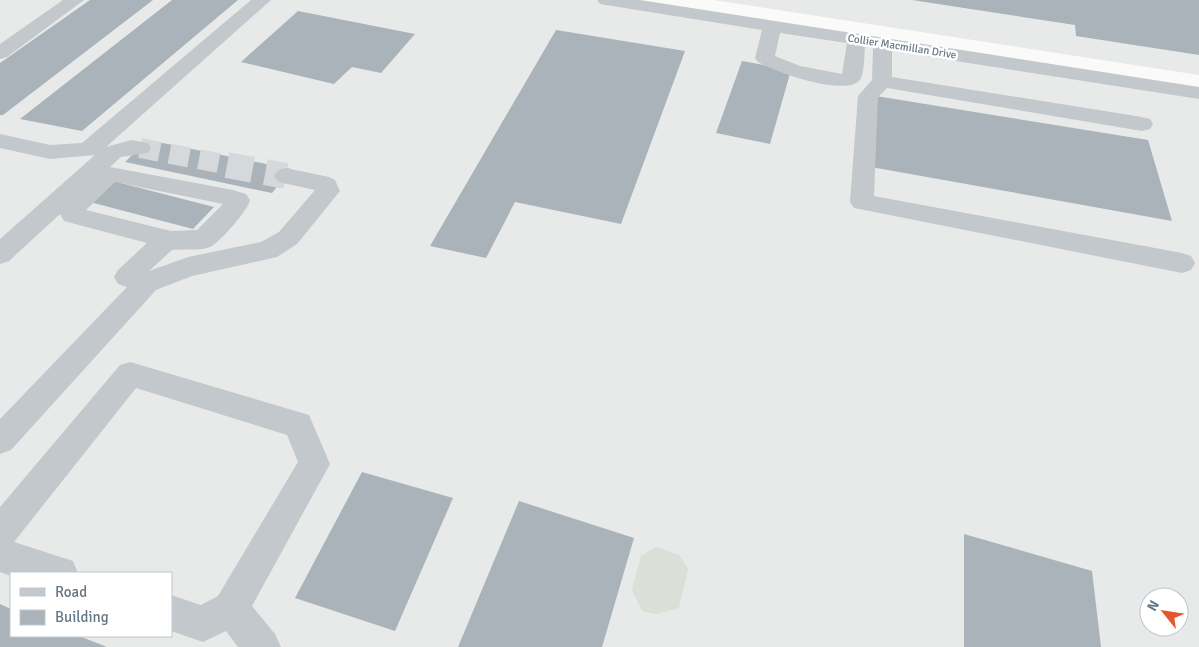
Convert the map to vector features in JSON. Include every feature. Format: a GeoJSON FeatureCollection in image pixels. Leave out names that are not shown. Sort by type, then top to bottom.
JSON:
{"type":"FeatureCollection","features":[{"type":"Feature","properties":{"kind":"street"},"geometry":{"type":"LineString","coordinates":[[0,53],[75,0]]}},
{"type":"Feature","properties":{"kind":"street"},"geometry":{"type":"LineString","coordinates":[[0,141],[50,152],[88,150],[262,0]]}},
{"type":"Feature","properties":{"kind":"street","name":"Collier Macmillan Drive"},"geometry":{"type":"LineString","coordinates":[[606,0],[1199,93]]}},
{"type":"Feature","properties":{"kind":"street"},"geometry":{"type":"LineString","coordinates":[[772,26],[765,58],[776,64],[801,72],[844,80],[851,77],[856,39]]}},
{"type":"Feature","properties":{"kind":"street"},"geometry":{"type":"LineString","coordinates":[[883,43],[882,81],[868,96],[862,202],[1182,263]]}},
{"type":"Feature","properties":{"kind":"street"},"geometry":{"type":"LineString","coordinates":[[1050,69],[1060,110]]}},
{"type":"Feature","properties":{"kind":"street"},"geometry":{"type":"LineString","coordinates":[[882,81],[1142,124]]}},
{"type":"Feature","properties":{"kind":"street"},"geometry":{"type":"LineString","coordinates":[[0,254],[113,152],[131,147],[140,148]]}},
{"type":"Feature","properties":{"kind":"street"},"geometry":{"type":"LineString","coordinates":[[27,229],[49,230],[73,215],[170,240],[203,240],[238,200],[113,174],[102,179],[70,212],[73,215]]}},
{"type":"Feature","properties":{"kind":"street"},"geometry":{"type":"LineString","coordinates":[[0,440],[147,283],[188,267],[268,250],[288,238],[328,191],[327,186],[321,182],[286,176]]}},
{"type":"Feature","properties":{"kind":"street"},"geometry":{"type":"LineString","coordinates":[[127,277],[163,243],[170,240]]}},
{"type":"Feature","properties":{"kind":"street"},"geometry":{"type":"LineString","coordinates":[[0,533],[130,374],[298,425],[314,464],[232,609],[203,624],[172,613]]}},
{"type":"Feature","properties":{"kind":"street"},"geometry":{"type":"LineString","coordinates":[[0,555],[58,572]]}},
{"type":"Feature","properties":{"kind":"street"},"geometry":{"type":"LineString","coordinates":[[232,609],[262,647]]}},
{"type":"Feature","properties":{"kind":"shaded area"},"geometry":{"type":"Polygon","coordinates":[[[0,0],[601,0],[1199,97],[1199,647],[0,647],[0,0]]]}},
{"type":"Feature","properties":{"kind":"shaded area"},"geometry":{"type":"Polygon","coordinates":[[[713,0],[1199,0],[1199,75],[713,0]]]}},
{"type":"Feature","properties":{"kind":"shaded area"},"geometry":{"type":"Polygon","coordinates":[[[656,547],[679,555],[688,569],[679,608],[656,614],[642,611],[632,590],[641,556],[656,547]]]}},
{"type":"Feature","properties":{"kind":"building"},"geometry":{"type":"Polygon","coordinates":[[[90,0],[153,0],[3,115],[0,115],[0,63],[90,0]]]}},
{"type":"Feature","properties":{"kind":"building"},"geometry":{"type":"Polygon","coordinates":[[[172,0],[238,0],[82,131],[20,119],[172,0]]]}},
{"type":"Feature","properties":{"kind":"building"},"geometry":{"type":"Polygon","coordinates":[[[912,0],[1199,0],[1199,55],[1076,36],[1075,25],[912,0]]]}},
{"type":"Feature","properties":{"kind":"building"},"geometry":{"type":"Polygon","coordinates":[[[298,11],[415,34],[381,73],[352,67],[334,84],[241,62],[298,11]]]}},
{"type":"Feature","properties":{"kind":"building"},"geometry":{"type":"Polygon","coordinates":[[[556,30],[685,51],[621,224],[515,202],[486,258],[430,246],[556,30]]]}},
{"type":"Feature","properties":{"kind":"building"},"geometry":{"type":"Polygon","coordinates":[[[742,61],[791,70],[770,144],[716,133],[742,61]]]}},
{"type":"Feature","properties":{"kind":"building"},"geometry":{"type":"Polygon","coordinates":[[[876,96],[1148,140],[1172,221],[871,167],[876,96]]]}},
{"type":"Feature","properties":{"kind":"building"},"geometry":{"type":"Polygon","coordinates":[[[148,140],[291,169],[272,193],[125,162],[148,140]]]}},
{"type":"Feature","properties":{"kind":"building"},"geometry":{"type":"Polygon","coordinates":[[[109,180],[214,207],[193,229],[86,201],[109,180]]]}},
{"type":"Feature","properties":{"kind":"building"},"geometry":{"type":"Polygon","coordinates":[[[362,472],[453,498],[395,631],[295,598],[362,472]]]}},
{"type":"Feature","properties":{"kind":"building"},"geometry":{"type":"Polygon","coordinates":[[[519,501],[634,538],[602,647],[458,647],[519,501]]]}},
{"type":"Feature","properties":{"kind":"building"},"geometry":{"type":"Polygon","coordinates":[[[964,534],[1092,571],[1101,647],[964,647],[964,534]]]}},
{"type":"Feature","properties":{"kind":"building"},"geometry":{"type":"Polygon","coordinates":[[[0,604],[10,609],[10,637],[82,637],[107,647],[0,647],[0,604]]]}},
{"type":"Feature","properties":{"kind":"tunnel"},"geometry":{"type":"LineString","coordinates":[[140,148],[234,166]]}},
{"type":"Feature","properties":{"kind":"tunnel"},"geometry":{"type":"LineString","coordinates":[[227,165],[286,176]]}}]}
